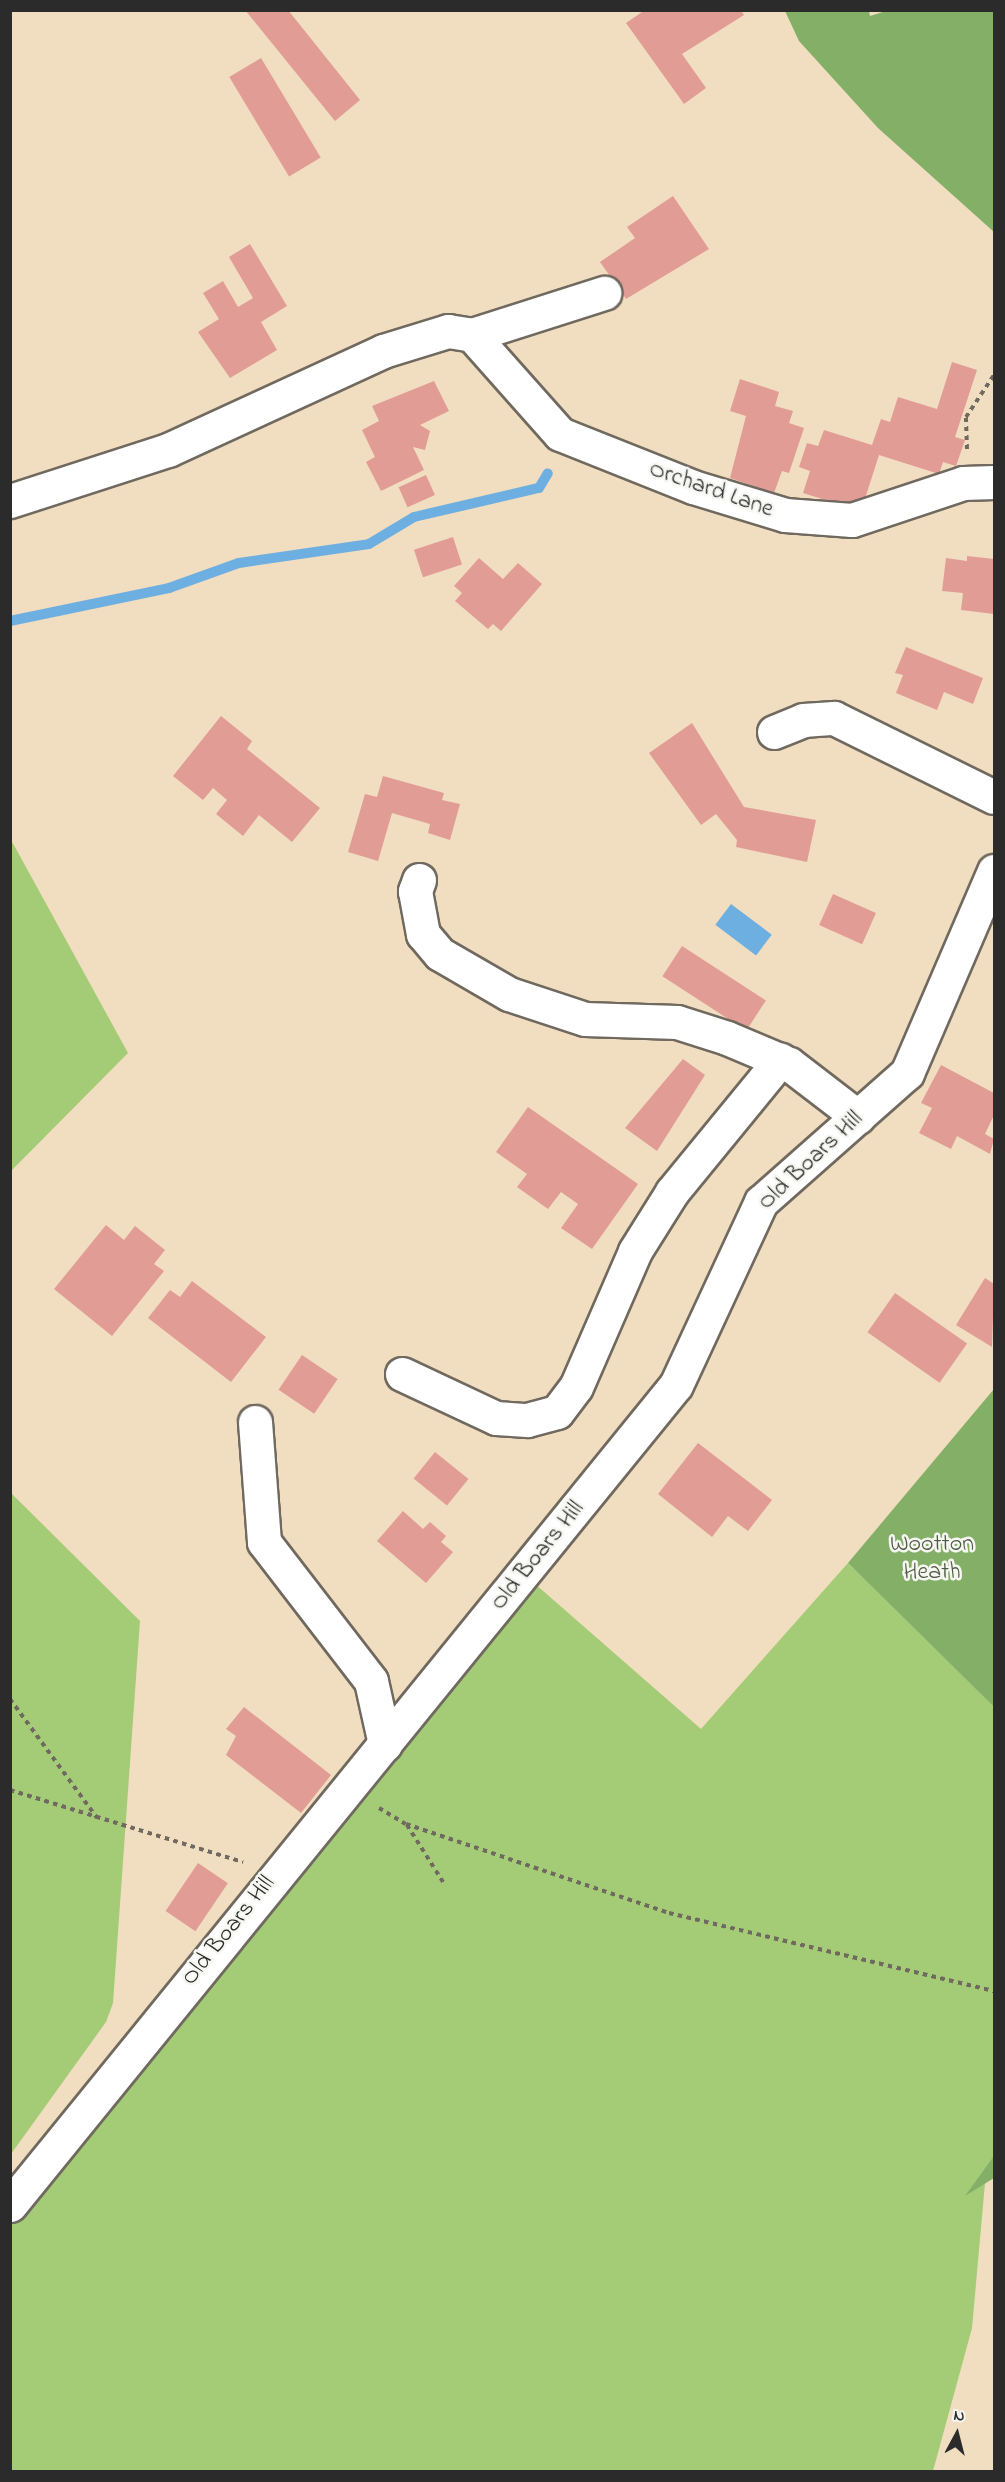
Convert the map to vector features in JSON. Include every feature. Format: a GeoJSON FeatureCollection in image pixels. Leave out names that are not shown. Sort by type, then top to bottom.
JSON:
{"type":"FeatureCollection","features":[{"type":"Feature","properties":{"kind":"street"},"geometry":{"type":"LineString","coordinates":[[10,501],[168,450],[383,351],[448,331],[472,335],[604,293]]}},
{"type":"Feature","properties":{"kind":"street","name":"Orchard Lane"},"geometry":{"type":"LineString","coordinates":[[472,335],[560,434],[693,487],[785,514],[852,520],[986,481]]}},
{"type":"Feature","properties":{"kind":"street"},"geometry":{"type":"LineString","coordinates":[[774,732],[803,720],[834,718],[994,797]]}},
{"type":"Feature","properties":{"kind":"street","name":"Old Boars Hill"},"geometry":{"type":"LineString","coordinates":[[10,2205],[274,1875],[386,1744],[676,1385],[761,1202],[907,1073],[994,871]]}},
{"type":"Feature","properties":{"kind":"street"},"geometry":{"type":"LineString","coordinates":[[419,880],[415,891],[423,934],[440,954],[509,994],[585,1019],[677,1022],[780,1060],[858,1116]]}},
{"type":"Feature","properties":{"kind":"street"},"geometry":{"type":"LineString","coordinates":[[402,1374],[496,1418],[527,1420],[557,1412],[576,1387],[635,1251],[672,1192],[780,1060]]}},
{"type":"Feature","properties":{"kind":"street"},"geometry":{"type":"LineString","coordinates":[[255,1422],[264,1542],[371,1681],[386,1744]]}},
{"type":"Feature","properties":{"kind":"path"},"geometry":{"type":"LineString","coordinates":[[986,481],[967,452],[966,417],[994,375]]}},
{"type":"Feature","properties":{"kind":"path"},"geometry":{"type":"LineString","coordinates":[[10,1699],[97,1819]]}},
{"type":"Feature","properties":{"kind":"path"},"geometry":{"type":"LineString","coordinates":[[351,1786],[406,1824],[669,1913],[994,1990]]}},
{"type":"Feature","properties":{"kind":"path"},"geometry":{"type":"LineString","coordinates":[[10,1790],[97,1819],[196,1843],[274,1875]]}},
{"type":"Feature","properties":{"kind":"path"},"geometry":{"type":"LineString","coordinates":[[406,1824],[445,1885]]}},
{"type":"Feature","properties":{"kind":"green space"},"geometry":{"type":"Polygon","coordinates":[[[785,11],[869,11],[870,16],[886,11],[994,11],[994,232],[878,128],[799,41],[785,11]]]}},
{"type":"Feature","properties":{"kind":"green space"},"geometry":{"type":"Polygon","coordinates":[[[10,838],[128,1053],[11,1171],[10,1171],[10,838]]]}},
{"type":"Feature","properties":{"kind":"green space","name":"Wootton Heath"},"geometry":{"type":"Polygon","coordinates":[[[994,1389],[994,1707],[848,1563],[994,1389]]]}},
{"type":"Feature","properties":{"kind":"green space"},"geometry":{"type":"Polygon","coordinates":[[[11,1493],[140,1621],[113,2003],[106,2022],[11,2154],[11,1493]]]}},
{"type":"Feature","properties":{"kind":"green space"},"geometry":{"type":"Polygon","coordinates":[[[848,1563],[994,1707],[994,2170],[985,2183],[972,2328],[933,2471],[11,2472],[11,2222],[534,1583],[701,1729],[848,1563]]]}},
{"type":"Feature","properties":{"kind":"green space"},"geometry":{"type":"Polygon","coordinates":[[[994,2156],[994,2178],[965,2196],[994,2156]]]}},
{"type":"Feature","properties":{"kind":"water"},"geometry":{"type":"Polygon","coordinates":[[[731,904],[772,935],[756,955],[715,925],[731,904]]]}},
{"type":"Feature","properties":{"kind":"building"},"geometry":{"type":"Polygon","coordinates":[[[245,10],[288,10],[360,100],[335,121],[245,10]]]}},
{"type":"Feature","properties":{"kind":"building"},"geometry":{"type":"Polygon","coordinates":[[[645,10],[741,10],[744,15],[682,54],[706,88],[684,104],[626,23],[645,10]]]}},
{"type":"Feature","properties":{"kind":"building"},"geometry":{"type":"Polygon","coordinates":[[[261,58],[321,157],[289,176],[229,77],[261,58]]]}},
{"type":"Feature","properties":{"kind":"building"},"geometry":{"type":"Polygon","coordinates":[[[673,196],[709,249],[626,299],[600,262],[635,238],[627,227],[673,196]]]}},
{"type":"Feature","properties":{"kind":"building"},"geometry":{"type":"Polygon","coordinates":[[[250,244],[287,306],[261,322],[277,350],[230,378],[198,332],[219,319],[203,293],[223,281],[238,307],[253,298],[229,257],[250,244]]]}},
{"type":"Feature","properties":{"kind":"building"},"geometry":{"type":"Polygon","coordinates":[[[952,362],[977,370],[955,437],[965,440],[956,466],[943,462],[939,474],[879,455],[861,511],[803,493],[810,471],[799,467],[807,443],[818,446],[824,430],[872,445],[881,419],[890,422],[898,397],[937,409],[952,362]]]}},
{"type":"Feature","properties":{"kind":"building"},"geometry":{"type":"Polygon","coordinates":[[[740,379],[779,392],[775,406],[793,411],[789,423],[804,428],[789,473],[782,471],[774,493],[730,478],[746,416],[730,411],[740,379]]]}},
{"type":"Feature","properties":{"kind":"building"},"geometry":{"type":"Polygon","coordinates":[[[434,381],[449,411],[420,425],[430,431],[425,450],[413,447],[424,470],[381,491],[366,462],[375,457],[362,430],[379,421],[372,406],[434,381]]]}},
{"type":"Feature","properties":{"kind":"building"},"geometry":{"type":"Polygon","coordinates":[[[426,475],[435,495],[408,507],[399,487],[426,475]]]}},
{"type":"Feature","properties":{"kind":"building"},"geometry":{"type":"Polygon","coordinates":[[[453,537],[462,565],[423,577],[414,550],[453,537]]]}},
{"type":"Feature","properties":{"kind":"building"},"geometry":{"type":"Polygon","coordinates":[[[967,556],[994,559],[994,614],[961,610],[963,593],[942,591],[946,558],[967,561],[967,556]]]}},
{"type":"Feature","properties":{"kind":"building"},"geometry":{"type":"Polygon","coordinates":[[[479,558],[503,579],[518,563],[542,584],[501,631],[493,624],[488,629],[455,601],[462,593],[454,586],[479,558]]]}},
{"type":"Feature","properties":{"kind":"building"},"geometry":{"type":"Polygon","coordinates":[[[906,647],[983,678],[973,704],[944,692],[937,710],[896,693],[903,675],[895,673],[906,647]]]}},
{"type":"Feature","properties":{"kind":"building"},"geometry":{"type":"Polygon","coordinates":[[[221,716],[252,741],[247,749],[320,808],[292,842],[259,815],[243,836],[216,814],[227,800],[213,788],[203,800],[173,776],[221,716]]]}},
{"type":"Feature","properties":{"kind":"building"},"geometry":{"type":"Polygon","coordinates":[[[692,723],[744,807],[816,820],[807,862],[736,847],[737,840],[716,814],[701,825],[649,753],[692,723]]]}},
{"type":"Feature","properties":{"kind":"building"},"geometry":{"type":"Polygon","coordinates":[[[383,776],[444,793],[442,800],[460,804],[450,840],[428,833],[430,824],[392,813],[378,861],[348,852],[365,794],[377,797],[383,776]]]}},
{"type":"Feature","properties":{"kind":"building"},"geometry":{"type":"Polygon","coordinates":[[[833,894],[876,913],[862,944],[819,925],[833,894]]]}},
{"type":"Feature","properties":{"kind":"building"},"geometry":{"type":"Polygon","coordinates":[[[682,946],[766,1000],[746,1031],[662,976],[682,946]]]}},
{"type":"Feature","properties":{"kind":"building"},"geometry":{"type":"Polygon","coordinates":[[[683,1059],[705,1075],[657,1151],[625,1128],[683,1059]]]}},
{"type":"Feature","properties":{"kind":"building"},"geometry":{"type":"Polygon","coordinates":[[[941,1065],[994,1093],[994,1115],[985,1134],[994,1139],[990,1154],[957,1136],[951,1149],[919,1133],[932,1108],[921,1103],[941,1065]]]}},
{"type":"Feature","properties":{"kind":"building"},"geometry":{"type":"Polygon","coordinates":[[[528,1107],[638,1184],[592,1249],[561,1228],[578,1204],[561,1192],[548,1209],[517,1187],[527,1174],[496,1152],[528,1107]]]}},
{"type":"Feature","properties":{"kind":"building"},"geometry":{"type":"Polygon","coordinates":[[[106,1225],[124,1240],[135,1226],[165,1250],[154,1264],[164,1271],[112,1336],[54,1289],[106,1225]]]}},
{"type":"Feature","properties":{"kind":"building"},"geometry":{"type":"Polygon","coordinates":[[[985,1278],[994,1284],[992,1347],[956,1325],[985,1278]]]}},
{"type":"Feature","properties":{"kind":"building"},"geometry":{"type":"Polygon","coordinates":[[[192,1281],[266,1337],[231,1382],[148,1318],[170,1290],[180,1297],[192,1281]]]}},
{"type":"Feature","properties":{"kind":"building"},"geometry":{"type":"Polygon","coordinates":[[[895,1293],[967,1343],[940,1383],[867,1332],[895,1293]]]}},
{"type":"Feature","properties":{"kind":"building"},"geometry":{"type":"Polygon","coordinates":[[[302,1355],[338,1379],[314,1414],[279,1390],[302,1355]]]}},
{"type":"Feature","properties":{"kind":"building"},"geometry":{"type":"Polygon","coordinates":[[[698,1443],[772,1500],[748,1531],[728,1516],[712,1537],[658,1494],[698,1443]]]}},
{"type":"Feature","properties":{"kind":"building"},"geometry":{"type":"Polygon","coordinates":[[[435,1452],[468,1479],[447,1505],[414,1478],[435,1452]]]}},
{"type":"Feature","properties":{"kind":"building"},"geometry":{"type":"Polygon","coordinates":[[[403,1511],[423,1529],[430,1522],[446,1536],[441,1542],[453,1552],[426,1583],[377,1541],[403,1511]]]}},
{"type":"Feature","properties":{"kind":"building"},"geometry":{"type":"Polygon","coordinates":[[[244,1707],[331,1775],[301,1813],[226,1755],[236,1736],[226,1729],[244,1707]]]}},
{"type":"Feature","properties":{"kind":"building"},"geometry":{"type":"Polygon","coordinates":[[[198,1863],[228,1883],[195,1931],[166,1911],[198,1863]]]}},
{"type":"Feature","properties":{"kind":"waterway"},"geometry":{"type":"LineString","coordinates":[[10,621],[169,588],[239,563],[369,544],[414,517],[539,488],[548,473]]}}]}
